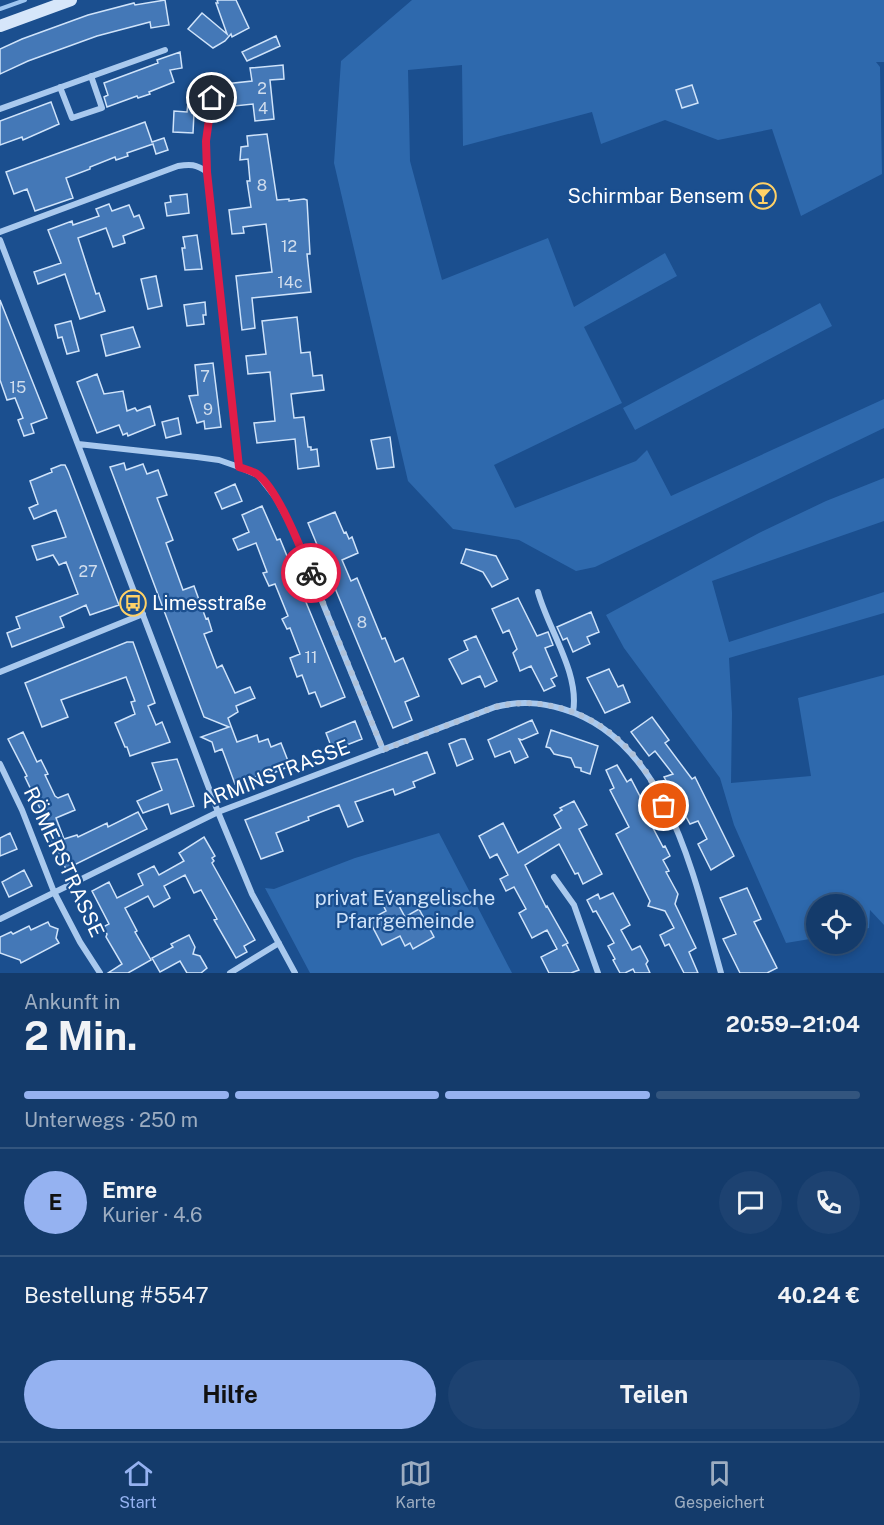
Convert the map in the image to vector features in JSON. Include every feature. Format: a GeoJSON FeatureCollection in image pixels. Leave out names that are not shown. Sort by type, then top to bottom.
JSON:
{"type":"FeatureCollection","features":[{"type":"Feature","properties":{"kind":"street"},"geometry":{"type":"LineString","coordinates":[[0,26],[71,0]]}},
{"type":"Feature","properties":{"kind":"street"},"geometry":{"type":"LineString","coordinates":[[0,109],[165,50]]}},
{"type":"Feature","properties":{"kind":"street"},"geometry":{"type":"LineString","coordinates":[[60,87],[72,118],[102,108],[91,76]]}},
{"type":"Feature","properties":{"kind":"street"},"geometry":{"type":"LineString","coordinates":[[212,98],[206,141],[207,172],[239,467]]}},
{"type":"Feature","properties":{"kind":"street"},"geometry":{"type":"LineString","coordinates":[[0,232],[178,166],[190,164],[199,166],[207,172]]}},
{"type":"Feature","properties":{"kind":"street"},"geometry":{"type":"LineString","coordinates":[[0,240],[218,812],[252,894],[296,973]]}},
{"type":"Feature","properties":{"kind":"street"},"geometry":{"type":"LineString","coordinates":[[78,444],[219,460],[258,475],[276,498],[292,528],[383,750]]}},
{"type":"Feature","properties":{"kind":"street"},"geometry":{"type":"LineString","coordinates":[[538,592],[543,612],[561,651],[575,693],[573,712]]}},
{"type":"Feature","properties":{"kind":"street"},"geometry":{"type":"LineString","coordinates":[[0,672],[143,614]]}},
{"type":"Feature","properties":{"kind":"street","name":"ARMINSTRASSE"},"geometry":{"type":"LineString","coordinates":[[0,919],[218,812],[495,707],[512,703],[547,704],[591,719],[620,740],[637,759],[679,838],[698,893],[721,973]]}},
{"type":"Feature","properties":{"kind":"street","name":"RÖMERSTRASSE"},"geometry":{"type":"LineString","coordinates":[[0,764],[22,810],[54,892],[80,942],[100,973]]}},
{"type":"Feature","properties":{"kind":"street"},"geometry":{"type":"LineString","coordinates":[[554,878],[574,905],[598,973]]}},
{"type":"Feature","properties":{"kind":"street"},"geometry":{"type":"LineString","coordinates":[[230,973],[279,943]]}},
{"type":"Feature","properties":{"kind":"green space"},"geometry":{"type":"Polygon","coordinates":[[[412,0],[884,0],[884,62],[876,62],[880,67],[882,174],[801,216],[772,129],[718,140],[665,120],[601,144],[592,112],[463,146],[462,65],[408,70],[410,161],[442,280],[548,238],[574,307],[665,253],[677,276],[584,327],[622,403],[494,465],[515,508],[636,461],[647,450],[671,496],[884,399],[884,428],[595,567],[576,571],[519,540],[453,529],[408,481],[334,163],[341,61],[412,0]]]}},
{"type":"Feature","properties":{"kind":"green space"},"geometry":{"type":"Polygon","coordinates":[[[820,303],[832,326],[635,430],[623,408],[820,303]]]}},
{"type":"Feature","properties":{"kind":"green space"},"geometry":{"type":"Polygon","coordinates":[[[884,478],[884,521],[712,581],[729,642],[884,592],[884,613],[729,658],[732,713],[731,783],[811,776],[798,698],[884,675],[884,925],[870,910],[869,928],[866,929],[866,894],[806,894],[806,940],[786,943],[734,825],[720,778],[624,648],[606,615],[759,533],[826,501],[884,478]]]}},
{"type":"Feature","properties":{"kind":"green space","name":"privat Evangelische Pfarrgemeinde"},"geometry":{"type":"Polygon","coordinates":[[[439,833],[512,973],[310,973],[265,888],[274,889],[355,858],[439,833]]]}},
{"type":"Feature","properties":{"kind":"building"},"geometry":{"type":"Polygon","coordinates":[[[165,0],[169,25],[151,28],[150,22],[97,36],[28,61],[0,74],[0,49],[22,39],[88,15],[134,3],[135,5],[165,0]]]}},
{"type":"Feature","properties":{"kind":"building"},"geometry":{"type":"Polygon","coordinates":[[[217,0],[236,0],[249,28],[232,37],[231,34],[225,41],[213,48],[188,29],[202,13],[227,34],[216,3],[218,3],[217,0]]]}},
{"type":"Feature","properties":{"kind":"building"},"geometry":{"type":"Polygon","coordinates":[[[276,36],[280,46],[247,61],[242,52],[276,36]]]}},
{"type":"Feature","properties":{"kind":"building"},"geometry":{"type":"Polygon","coordinates":[[[180,52],[182,68],[170,70],[174,82],[149,92],[150,94],[138,98],[137,96],[107,107],[104,97],[108,95],[104,83],[158,63],[157,60],[180,52]]]}},
{"type":"Feature","properties":{"kind":"building"},"geometry":{"type":"Polygon","coordinates":[[[283,65],[284,79],[270,80],[274,119],[255,121],[253,104],[215,108],[216,96],[211,93],[207,95],[202,113],[194,113],[193,133],[173,132],[174,111],[187,112],[188,102],[192,101],[203,101],[202,108],[206,86],[252,81],[250,68],[283,65]]]}},
{"type":"Feature","properties":{"kind":"building"},"geometry":{"type":"Polygon","coordinates":[[[692,85],[698,103],[682,108],[676,90],[692,85]]]}},
{"type":"Feature","properties":{"kind":"building"},"geometry":{"type":"Polygon","coordinates":[[[51,102],[59,124],[23,140],[22,137],[0,145],[0,121],[51,102]]]}},
{"type":"Feature","properties":{"kind":"building"},"geometry":{"type":"Polygon","coordinates":[[[145,122],[152,142],[164,138],[168,150],[156,154],[153,144],[127,153],[128,156],[116,160],[115,157],[66,178],[73,198],[35,211],[27,189],[14,194],[6,172],[145,122]]]}},
{"type":"Feature","properties":{"kind":"building"},"geometry":{"type":"Polygon","coordinates":[[[267,134],[277,200],[307,200],[310,254],[307,254],[311,292],[252,298],[255,328],[242,330],[236,276],[272,272],[266,224],[243,227],[244,233],[232,234],[229,210],[251,207],[247,181],[250,181],[248,159],[240,160],[241,147],[248,146],[247,136],[267,134]]]}},
{"type":"Feature","properties":{"kind":"building"},"geometry":{"type":"Polygon","coordinates":[[[187,194],[189,213],[167,216],[165,203],[171,202],[170,196],[187,194]]]}},
{"type":"Feature","properties":{"kind":"building"},"geometry":{"type":"Polygon","coordinates":[[[109,204],[112,211],[129,205],[134,217],[139,215],[144,228],[123,236],[125,243],[113,247],[106,228],[78,238],[96,294],[99,293],[105,311],[80,319],[65,274],[38,284],[34,272],[61,263],[48,230],[72,221],[73,225],[99,216],[96,209],[109,204]]]}},
{"type":"Feature","properties":{"kind":"building"},"geometry":{"type":"Polygon","coordinates":[[[197,235],[202,269],[185,270],[183,237],[197,235]]]}},
{"type":"Feature","properties":{"kind":"building"},"geometry":{"type":"Polygon","coordinates":[[[156,276],[162,306],[148,309],[141,279],[156,276]]]}},
{"type":"Feature","properties":{"kind":"building"},"geometry":{"type":"Polygon","coordinates":[[[0,300],[47,418],[31,424],[34,433],[24,436],[18,420],[23,418],[15,398],[7,400],[0,380],[0,300]]]}},
{"type":"Feature","properties":{"kind":"building"},"geometry":{"type":"Polygon","coordinates":[[[205,302],[204,324],[187,326],[184,305],[205,302]]]}},
{"type":"Feature","properties":{"kind":"building"},"geometry":{"type":"Polygon","coordinates":[[[297,317],[301,353],[310,352],[313,376],[322,375],[324,390],[291,394],[294,418],[304,417],[308,447],[311,447],[311,450],[317,449],[319,466],[298,469],[295,439],[257,443],[254,423],[275,421],[270,372],[248,374],[246,356],[266,354],[262,321],[297,317]]]}},
{"type":"Feature","properties":{"kind":"building"},"geometry":{"type":"Polygon","coordinates":[[[71,321],[79,351],[67,354],[62,337],[58,338],[55,325],[71,321]]]}},
{"type":"Feature","properties":{"kind":"building"},"geometry":{"type":"Polygon","coordinates":[[[133,327],[140,347],[106,356],[101,335],[133,327]]]}},
{"type":"Feature","properties":{"kind":"building"},"geometry":{"type":"Polygon","coordinates":[[[213,363],[221,427],[205,429],[204,421],[197,423],[189,396],[198,395],[195,365],[213,363]]]}},
{"type":"Feature","properties":{"kind":"building"},"geometry":{"type":"Polygon","coordinates":[[[97,374],[104,394],[123,391],[127,411],[135,408],[137,411],[150,406],[155,425],[128,436],[127,433],[123,435],[119,425],[97,433],[77,382],[97,374]]]}},
{"type":"Feature","properties":{"kind":"building"},"geometry":{"type":"Polygon","coordinates":[[[178,418],[181,434],[166,438],[162,422],[178,418]]]}},
{"type":"Feature","properties":{"kind":"building"},"geometry":{"type":"Polygon","coordinates":[[[390,437],[394,467],[377,469],[371,440],[390,437]]]}},
{"type":"Feature","properties":{"kind":"building"},"geometry":{"type":"Polygon","coordinates":[[[124,463],[126,470],[143,464],[147,474],[158,470],[167,495],[157,498],[173,540],[166,543],[183,590],[194,586],[206,619],[208,618],[212,631],[204,634],[217,668],[222,665],[235,693],[250,687],[255,698],[236,706],[238,712],[228,718],[237,742],[257,735],[259,742],[268,739],[271,747],[281,743],[290,766],[271,774],[270,772],[258,775],[244,784],[242,781],[235,784],[222,749],[215,752],[212,742],[201,737],[229,727],[204,717],[110,467],[124,463]]]}},
{"type":"Feature","properties":{"kind":"building"},"geometry":{"type":"Polygon","coordinates":[[[65,465],[68,471],[119,605],[90,615],[86,605],[60,617],[64,627],[12,647],[7,633],[20,628],[16,617],[78,594],[66,562],[59,565],[53,555],[37,560],[32,546],[66,537],[56,510],[34,519],[29,508],[38,504],[30,481],[52,472],[51,469],[65,465]]]}},
{"type":"Feature","properties":{"kind":"building"},"geometry":{"type":"Polygon","coordinates":[[[235,484],[242,501],[222,509],[215,493],[235,484]]]}},
{"type":"Feature","properties":{"kind":"building"},"geometry":{"type":"Polygon","coordinates":[[[262,506],[277,540],[280,539],[345,697],[321,707],[315,692],[309,694],[302,675],[297,677],[290,658],[300,654],[290,628],[287,629],[282,619],[288,616],[275,584],[269,586],[263,573],[267,572],[256,543],[238,550],[233,539],[249,532],[242,515],[262,506]]]}},
{"type":"Feature","properties":{"kind":"building"},"geometry":{"type":"Polygon","coordinates":[[[335,512],[344,533],[346,532],[349,539],[352,537],[358,553],[342,560],[351,581],[357,578],[382,639],[385,638],[395,662],[403,658],[419,696],[405,702],[412,720],[393,728],[308,523],[335,512]]]}},
{"type":"Feature","properties":{"kind":"building"},"geometry":{"type":"Polygon","coordinates":[[[466,549],[496,556],[508,579],[492,587],[483,572],[461,563],[466,549]]]}},
{"type":"Feature","properties":{"kind":"building"},"geometry":{"type":"Polygon","coordinates":[[[518,598],[537,636],[548,632],[553,645],[545,648],[557,676],[551,679],[555,686],[544,691],[531,666],[520,671],[513,653],[517,649],[509,630],[503,633],[492,609],[518,598]]]}},
{"type":"Feature","properties":{"kind":"building"},"geometry":{"type":"Polygon","coordinates":[[[591,612],[599,632],[587,637],[590,644],[573,652],[567,638],[563,640],[557,627],[591,612]]]}},
{"type":"Feature","properties":{"kind":"building"},"geometry":{"type":"Polygon","coordinates":[[[476,636],[497,681],[485,687],[480,676],[462,684],[449,659],[468,650],[464,641],[476,636]]]}},
{"type":"Feature","properties":{"kind":"building"},"geometry":{"type":"Polygon","coordinates":[[[127,642],[133,642],[155,703],[148,706],[156,725],[162,722],[170,742],[130,756],[115,723],[135,714],[131,702],[135,701],[126,677],[61,700],[68,717],[42,727],[25,683],[127,642]]]}},
{"type":"Feature","properties":{"kind":"building"},"geometry":{"type":"Polygon","coordinates":[[[609,669],[618,687],[623,685],[630,702],[605,713],[587,678],[609,669]]]}},
{"type":"Feature","properties":{"kind":"building"},"geometry":{"type":"Polygon","coordinates":[[[652,717],[669,740],[665,743],[692,779],[695,777],[734,856],[711,870],[698,844],[707,839],[698,821],[690,824],[664,777],[673,774],[655,751],[649,756],[631,732],[652,717]]]}},
{"type":"Feature","properties":{"kind":"building"},"geometry":{"type":"Polygon","coordinates":[[[532,720],[538,733],[522,740],[519,739],[528,757],[515,763],[510,751],[495,757],[488,740],[532,720]]]}},
{"type":"Feature","properties":{"kind":"building"},"geometry":{"type":"Polygon","coordinates":[[[355,721],[362,739],[339,748],[337,743],[331,746],[326,733],[355,721]]]}},
{"type":"Feature","properties":{"kind":"building"},"geometry":{"type":"Polygon","coordinates":[[[551,730],[598,746],[590,774],[575,767],[571,758],[554,754],[550,748],[546,747],[551,730]]]}},
{"type":"Feature","properties":{"kind":"building"},"geometry":{"type":"Polygon","coordinates":[[[23,732],[37,762],[41,760],[48,774],[45,775],[55,796],[58,798],[68,794],[75,810],[56,818],[64,839],[77,835],[78,837],[107,823],[108,827],[138,812],[147,829],[66,869],[42,820],[45,819],[25,777],[27,776],[8,739],[23,732]]]}},
{"type":"Feature","properties":{"kind":"building"},"geometry":{"type":"Polygon","coordinates":[[[465,739],[473,759],[457,766],[449,744],[465,739]]]}},
{"type":"Feature","properties":{"kind":"building"},"geometry":{"type":"Polygon","coordinates":[[[427,752],[435,773],[413,782],[415,787],[395,795],[393,789],[355,802],[363,821],[348,827],[339,805],[276,833],[283,851],[261,859],[245,820],[427,752]]]}},
{"type":"Feature","properties":{"kind":"building"},"geometry":{"type":"Polygon","coordinates":[[[177,759],[194,806],[171,814],[168,804],[143,813],[137,801],[162,790],[152,763],[177,759]]]}},
{"type":"Feature","properties":{"kind":"building"},"geometry":{"type":"Polygon","coordinates":[[[617,765],[627,782],[631,779],[644,804],[641,805],[670,856],[663,860],[669,871],[666,872],[678,894],[675,904],[696,948],[689,952],[698,973],[684,973],[669,944],[665,946],[660,935],[674,928],[665,911],[648,906],[650,901],[616,834],[629,827],[610,790],[614,788],[606,770],[617,765]]]}},
{"type":"Feature","properties":{"kind":"building"},"geometry":{"type":"Polygon","coordinates":[[[574,801],[587,825],[579,829],[602,874],[583,884],[559,844],[525,865],[546,907],[568,943],[566,944],[579,970],[571,973],[549,973],[541,957],[557,949],[547,930],[532,938],[519,913],[526,909],[514,887],[506,891],[500,879],[508,875],[497,854],[490,858],[479,836],[503,823],[518,853],[561,828],[554,815],[562,810],[560,808],[574,801]]]}},
{"type":"Feature","properties":{"kind":"building"},"geometry":{"type":"Polygon","coordinates":[[[10,833],[17,849],[0,856],[0,838],[10,833]]]}},
{"type":"Feature","properties":{"kind":"building"},"geometry":{"type":"Polygon","coordinates":[[[204,837],[215,856],[212,858],[214,861],[212,863],[255,940],[244,946],[247,952],[236,958],[214,920],[217,919],[201,890],[194,893],[185,875],[164,886],[170,898],[154,907],[148,896],[125,908],[151,960],[128,973],[108,973],[122,964],[106,937],[107,934],[103,927],[109,924],[92,891],[109,882],[117,898],[143,885],[138,874],[154,866],[159,875],[184,861],[179,853],[204,837]]]}},
{"type":"Feature","properties":{"kind":"building"},"geometry":{"type":"Polygon","coordinates":[[[24,870],[32,886],[9,897],[2,882],[24,870]]]}},
{"type":"Feature","properties":{"kind":"building"},"geometry":{"type":"Polygon","coordinates":[[[747,888],[761,919],[754,922],[777,968],[767,973],[740,973],[723,939],[736,934],[720,898],[747,888]]]}},
{"type":"Feature","properties":{"kind":"building"},"geometry":{"type":"Polygon","coordinates":[[[391,891],[405,917],[419,909],[434,937],[413,949],[410,943],[405,946],[400,936],[382,945],[369,920],[386,911],[381,901],[391,891]]]}},
{"type":"Feature","properties":{"kind":"building"},"geometry":{"type":"Polygon","coordinates":[[[613,893],[630,925],[621,930],[632,950],[640,946],[648,961],[646,964],[650,973],[635,973],[633,969],[620,973],[613,960],[615,959],[608,946],[614,943],[587,900],[598,894],[600,899],[613,893]]]}},
{"type":"Feature","properties":{"kind":"building"},"geometry":{"type":"Polygon","coordinates":[[[48,922],[50,926],[58,929],[56,938],[59,943],[21,963],[20,960],[0,953],[0,937],[11,932],[13,934],[29,926],[31,930],[48,922]]]}},
{"type":"Feature","properties":{"kind":"building"},"geometry":{"type":"Polygon","coordinates":[[[189,935],[195,947],[193,954],[200,956],[207,968],[201,973],[187,973],[180,961],[160,972],[152,958],[173,947],[171,944],[189,935]]]}},
{"type":"Feature","properties":{"kind":"waterway"},"geometry":{"type":"LineString","coordinates":[[0,9],[25,0]]}},
{"type":"Feature","properties":{"kind":"way so far"},"geometry":{"type":"LineString","coordinates":[[311,573],[383,750],[495,707],[529,702],[547,704],[591,719],[620,740],[637,759],[664,806]]}},
{"type":"Feature","properties":{"kind":"place","name":"Schirmbar Bensem"},"geometry":{"type":"Point","coordinates":[763,196]}},
{"type":"Feature","properties":{"kind":"place","name":"Limesstraße"},"geometry":{"type":"Point","coordinates":[133,603]}},
{"type":"Feature","properties":{"kind":"route"},"geometry":{"type":"LineString","coordinates":[[212,98],[206,141],[207,172],[239,467],[258,475],[276,498],[292,528],[311,573]]}}]}
